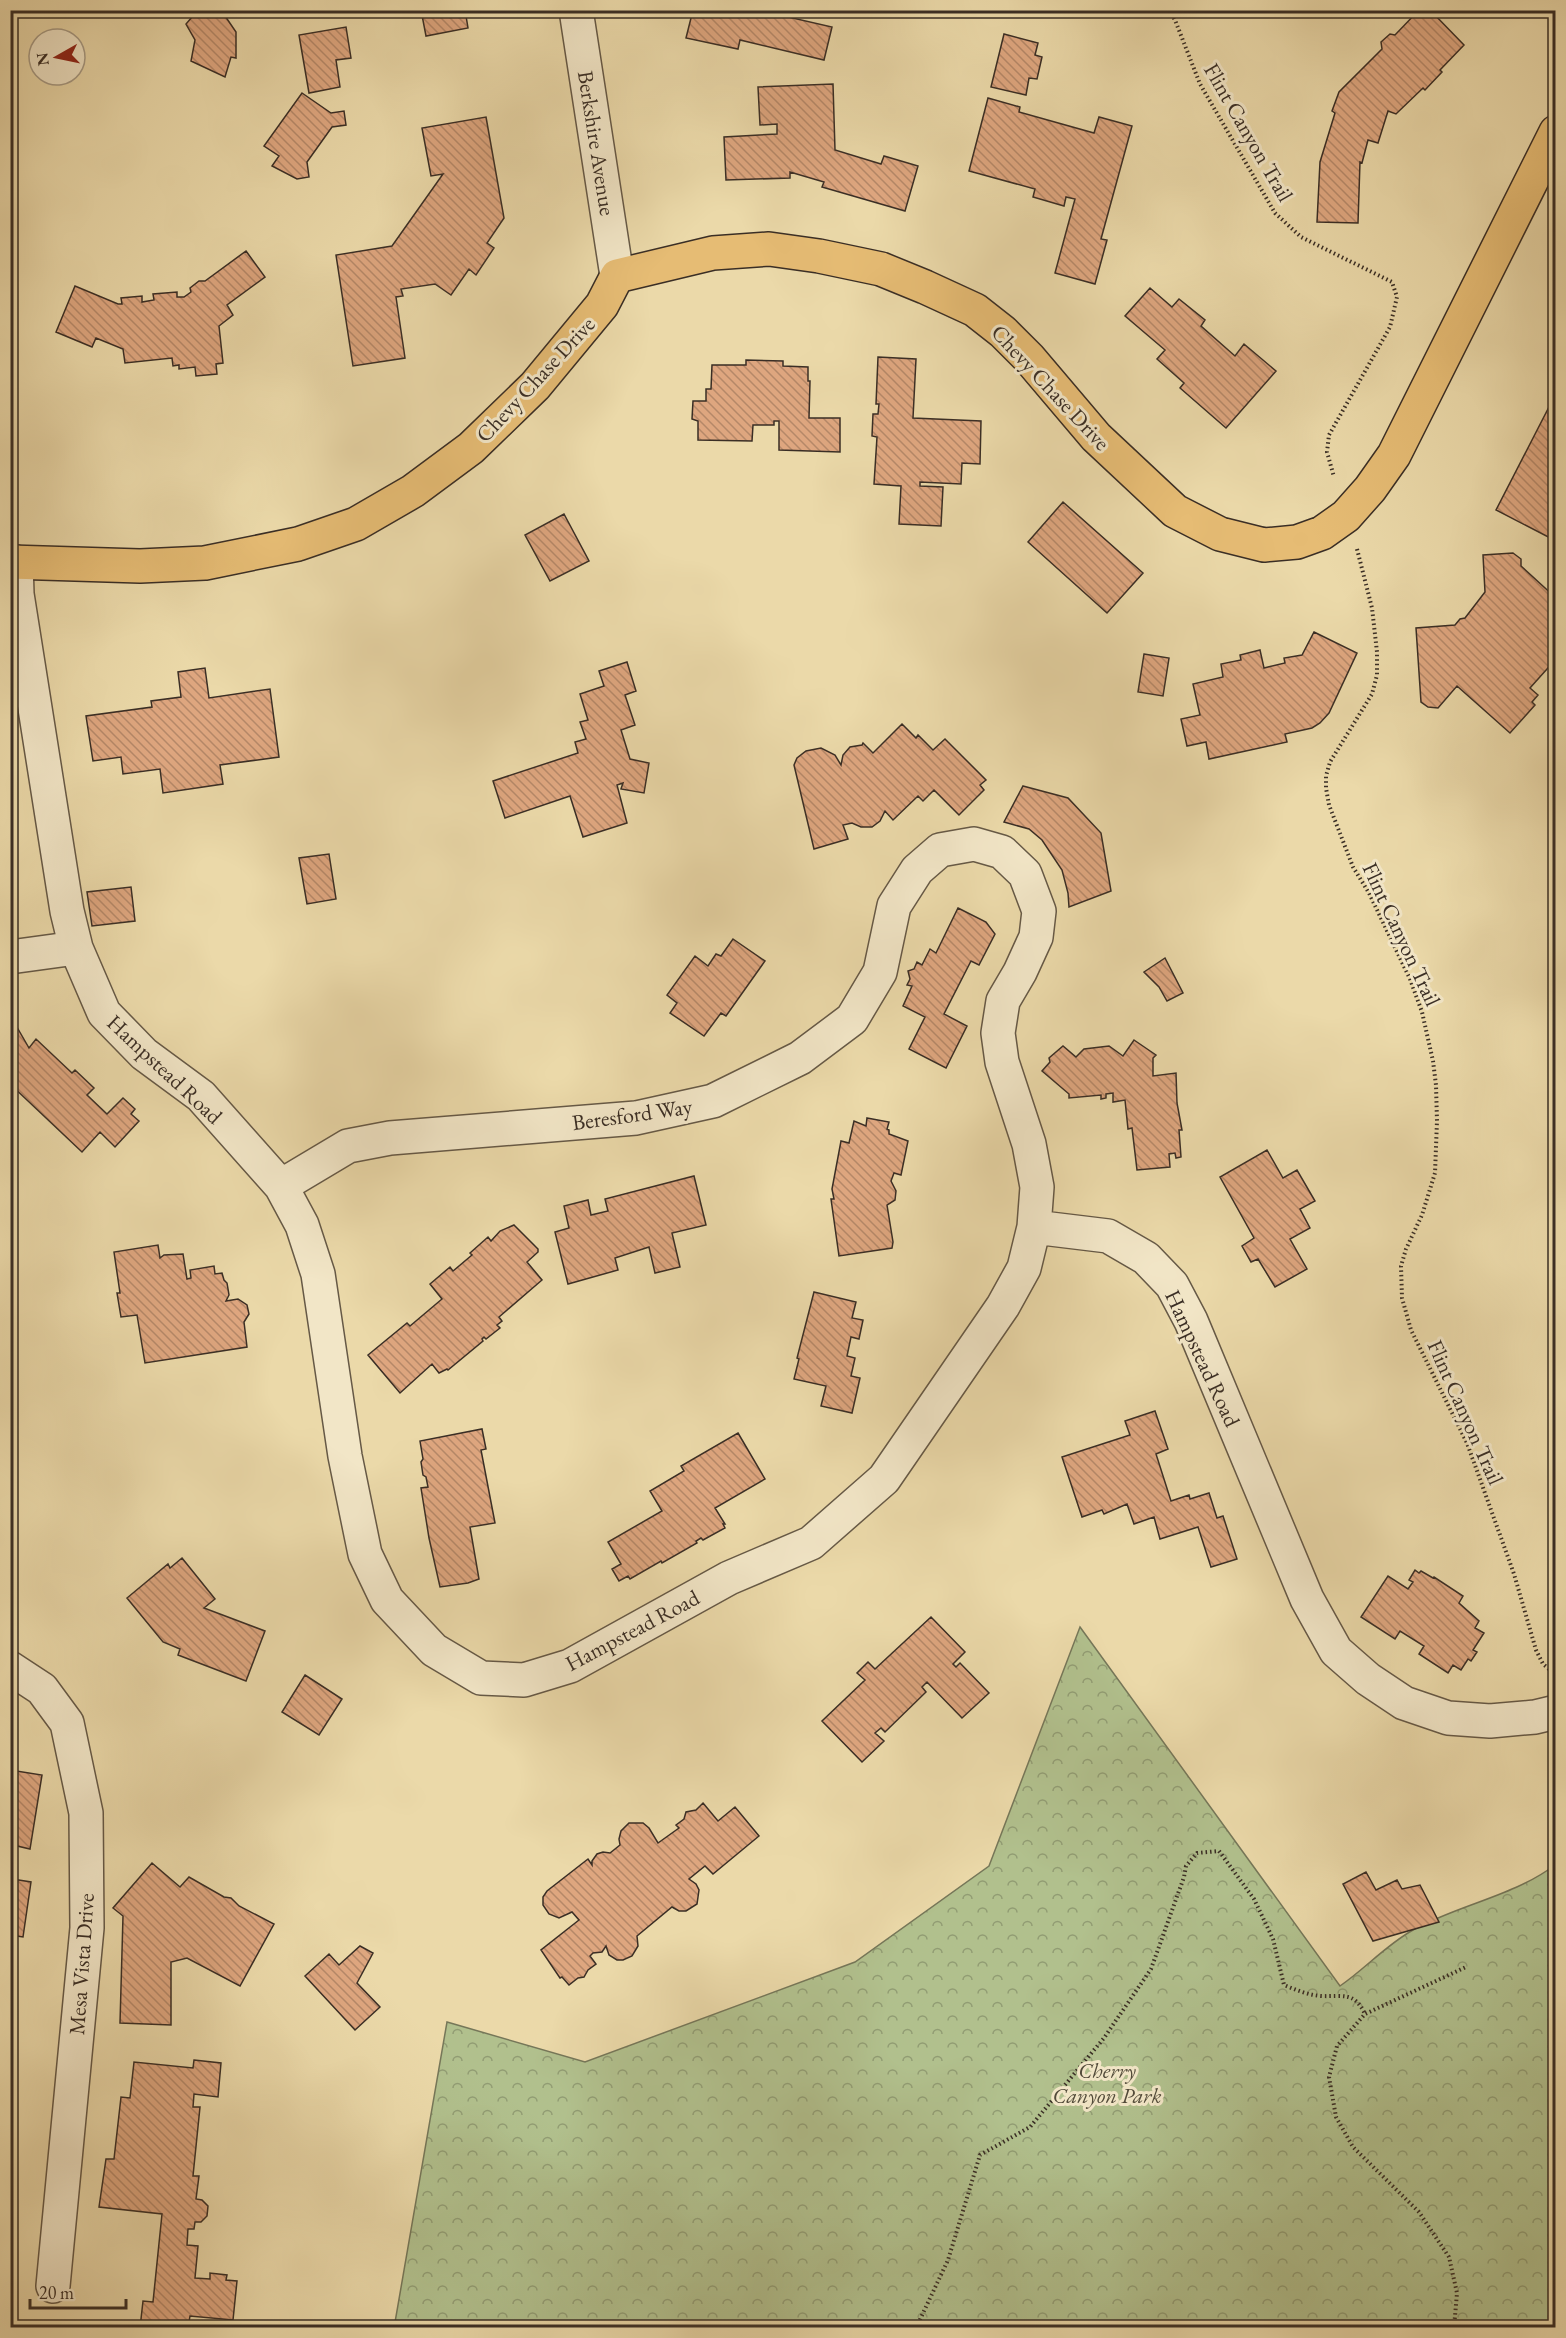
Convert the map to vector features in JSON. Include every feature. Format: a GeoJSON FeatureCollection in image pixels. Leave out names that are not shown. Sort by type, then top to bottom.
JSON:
{"type":"FeatureCollection","features":[{"type":"Feature","properties":{"kind":"main road","name":"Chevy Chase Drive"},"geometry":{"type":"LineString","coordinates":[[13,562],[140,566],[205,563],[298,544],[356,524],[413,491],[471,448],[535,386],[602,306],[617,276],[714,253],[769,249],[819,256],[881,270],[975,310],[1004,332],[1096,437],[1175,511],[1220,534],[1264,545],[1297,542],[1322,533],[1346,516],[1370,489],[1394,455],[1556,132]]}},
{"type":"Feature","properties":{"kind":"street","name":"Berkshire Avenue"},"geometry":{"type":"LineString","coordinates":[[576,10],[617,276]]}},
{"type":"Feature","properties":{"kind":"street","name":"Hampstead Road"},"geometry":{"type":"LineString","coordinates":[[13,562],[67,911],[76,948],[104,1013],[144,1054],[201,1096],[280,1186],[302,1225],[318,1274],[345,1456],[365,1554],[387,1600],[434,1650],[480,1678],[524,1680],[570,1666],[729,1578],[811,1543],[884,1479],[1003,1306],[1024,1268],[1034,1227],[1108,1236],[1146,1258],[1172,1285],[1191,1321],[1307,1599],[1336,1651],[1368,1679],[1404,1703],[1448,1718],[1490,1721],[1535,1717],[1556,1712]]}},
{"type":"Feature","properties":{"kind":"street","name":"Beresford Way"},"geometry":{"type":"LineString","coordinates":[[280,1186],[348,1146],[390,1138],[636,1118],[713,1101],[800,1058],[852,1019],[880,972],[894,906],[917,870],[940,850],[974,844],[1002,852],[1025,874],[1039,911],[1036,937],[1004,1001],[998,1033],[1002,1062],[1029,1144],[1037,1187],[1034,1227]]}},
{"type":"Feature","properties":{"kind":"street"},"geometry":{"type":"LineString","coordinates":[[10,957],[76,948]]}},
{"type":"Feature","properties":{"kind":"street","name":"Mesa Vista Drive"},"geometry":{"type":"LineString","coordinates":[[10,1668],[42,1689],[67,1723],[86,1813],[87,1928],[53,2286]]}},
{"type":"Feature","properties":{"kind":"path","name":"Flint Canyon Trail"},"geometry":{"type":"LineString","coordinates":[[1169,10],[1200,84],[1275,213],[1301,237],[1392,282],[1397,297],[1390,327],[1329,435],[1327,452],[1334,477]]}},
{"type":"Feature","properties":{"kind":"path","name":"Flint Canyon Trail"},"geometry":{"type":"LineString","coordinates":[[1356,546],[1372,608],[1377,675],[1372,694],[1330,762],[1326,776],[1326,788],[1329,805],[1353,867],[1369,893],[1410,979],[1422,1012],[1436,1085],[1435,1173],[1422,1215],[1406,1249],[1401,1266],[1402,1298],[1412,1330],[1467,1443],[1514,1574],[1536,1650],[1543,1664],[1556,1675]]}},
{"type":"Feature","properties":{"kind":"path"},"geometry":{"type":"LineString","coordinates":[[916,2328],[948,2260],[980,2155],[1030,2127],[1104,2038],[1151,1969],[1186,1866],[1197,1853],[1219,1851],[1254,1899],[1272,1939],[1284,1984],[1307,1994],[1347,1996],[1359,2002],[1365,2014]]}},
{"type":"Feature","properties":{"kind":"path"},"geometry":{"type":"LineString","coordinates":[[1454,2328],[1457,2293],[1449,2257],[1419,2212],[1353,2147],[1336,2117],[1329,2077],[1337,2046],[1365,2014],[1466,1967]]}},
{"type":"Feature","properties":{"kind":"green space","name":"Cherry Canyon Park"},"geometry":{"type":"Polygon","coordinates":[[[1080,1627],[1340,1986],[1413,1930],[1430,1921],[1522,1885],[1555,1865],[1555,2327],[394,2328],[447,2022],[585,2062],[855,1962],[989,1866],[1080,1627]]]}},
{"type":"Feature","properties":{"kind":"building"},"geometry":{"type":"Polygon","coordinates":[[[198,10],[221,10],[236,32],[236,58],[231,57],[225,77],[191,61],[195,40],[186,24],[198,10]]]}},
{"type":"Feature","properties":{"kind":"building"},"geometry":{"type":"Polygon","coordinates":[[[421,10],[465,10],[468,28],[426,36],[421,10]]]}},
{"type":"Feature","properties":{"kind":"building"},"geometry":{"type":"Polygon","coordinates":[[[693,10],[789,10],[788,17],[832,27],[824,60],[740,40],[738,49],[686,38],[693,10]]]}},
{"type":"Feature","properties":{"kind":"building"},"geometry":{"type":"Polygon","coordinates":[[[1419,10],[1430,10],[1464,45],[1425,90],[1423,88],[1396,114],[1388,111],[1378,143],[1368,140],[1362,163],[1360,162],[1358,223],[1317,222],[1320,162],[1339,92],[1382,49],[1381,42],[1390,34],[1395,35],[1419,10]]]}},
{"type":"Feature","properties":{"kind":"building"},"geometry":{"type":"Polygon","coordinates":[[[346,27],[351,58],[336,60],[340,87],[309,93],[299,35],[346,27]]]}},
{"type":"Feature","properties":{"kind":"building"},"geometry":{"type":"Polygon","coordinates":[[[1004,34],[1038,43],[1035,55],[1042,57],[1037,79],[1029,78],[1026,95],[991,87],[1004,34]]]}},
{"type":"Feature","properties":{"kind":"building"},"geometry":{"type":"Polygon","coordinates":[[[833,84],[835,150],[881,164],[884,156],[918,166],[905,211],[822,187],[824,182],[790,172],[790,178],[726,180],[724,137],[777,134],[777,124],[760,125],[758,87],[833,84]]]}},
{"type":"Feature","properties":{"kind":"building"},"geometry":{"type":"Polygon","coordinates":[[[302,93],[331,113],[344,111],[346,125],[332,127],[307,162],[309,177],[297,179],[272,166],[279,156],[264,146],[302,93]]]}},
{"type":"Feature","properties":{"kind":"building"},"geometry":{"type":"Polygon","coordinates":[[[988,98],[1020,107],[1019,112],[1094,133],[1099,117],[1132,126],[1101,239],[1107,240],[1095,284],[1055,273],[1075,199],[1066,197],[1064,206],[1033,197],[1035,189],[969,171],[988,98]]]}},
{"type":"Feature","properties":{"kind":"building"},"geometry":{"type":"Polygon","coordinates":[[[486,117],[504,218],[487,243],[494,248],[476,275],[469,269],[451,295],[435,284],[401,289],[403,296],[396,297],[405,358],[353,366],[336,255],[392,246],[443,174],[431,176],[422,128],[486,117]]]}},
{"type":"Feature","properties":{"kind":"building"},"geometry":{"type":"Polygon","coordinates":[[[246,251],[265,277],[227,305],[233,315],[219,326],[223,363],[216,364],[217,374],[196,376],[195,367],[179,369],[179,365],[173,366],[172,358],[125,363],[123,349],[96,338],[92,347],[56,332],[75,286],[118,304],[122,304],[121,298],[142,296],[142,302],[154,300],[153,294],[177,292],[177,297],[184,297],[199,281],[205,281],[246,251]]]}},
{"type":"Feature","properties":{"kind":"building"},"geometry":{"type":"Polygon","coordinates":[[[1150,288],[1172,307],[1179,299],[1205,320],[1201,326],[1235,356],[1244,344],[1276,371],[1226,428],[1180,388],[1184,383],[1157,359],[1165,350],[1125,316],[1150,288]]]}},
{"type":"Feature","properties":{"kind":"building"},"geometry":{"type":"Polygon","coordinates":[[[878,357],[916,359],[913,418],[981,421],[980,464],[962,463],[961,484],[920,482],[920,486],[943,487],[941,526],[899,524],[901,486],[874,484],[877,437],[872,436],[873,414],[878,414],[879,404],[876,404],[878,357]]]}},
{"type":"Feature","properties":{"kind":"building"},"geometry":{"type":"Polygon","coordinates":[[[746,360],[783,361],[783,366],[808,367],[809,418],[840,418],[840,452],[779,450],[779,421],[774,421],[774,425],[753,425],[752,441],[698,440],[698,421],[692,419],[693,401],[706,401],[706,389],[711,389],[712,365],[746,365],[746,360]]]}},
{"type":"Feature","properties":{"kind":"building"},"geometry":{"type":"Polygon","coordinates":[[[1551,403],[1556,406],[1556,541],[1496,510],[1551,403]]]}},
{"type":"Feature","properties":{"kind":"building"},"geometry":{"type":"Polygon","coordinates":[[[1063,502],[1143,573],[1107,613],[1028,542],[1063,502]]]}},
{"type":"Feature","properties":{"kind":"building"},"geometry":{"type":"Polygon","coordinates":[[[564,514],[589,561],[550,581],[525,535],[564,514]]]}},
{"type":"Feature","properties":{"kind":"building"},"geometry":{"type":"Polygon","coordinates":[[[1513,553],[1521,559],[1521,566],[1556,598],[1556,617],[1553,620],[1556,622],[1556,638],[1553,641],[1556,643],[1556,659],[1530,688],[1538,695],[1532,702],[1535,705],[1510,733],[1457,686],[1438,708],[1428,707],[1421,702],[1416,628],[1455,625],[1460,619],[1465,618],[1485,592],[1483,555],[1513,553]]]}},
{"type":"Feature","properties":{"kind":"building"},"geometry":{"type":"Polygon","coordinates":[[[1314,632],[1357,653],[1329,713],[1320,723],[1312,728],[1285,734],[1287,742],[1209,759],[1206,742],[1187,746],[1181,719],[1200,715],[1193,684],[1223,677],[1221,664],[1241,660],[1240,655],[1260,650],[1264,668],[1285,663],[1284,658],[1302,655],[1314,632]]]}},
{"type":"Feature","properties":{"kind":"building"},"geometry":{"type":"Polygon","coordinates":[[[1144,654],[1169,658],[1163,696],[1138,692],[1144,654]]]}},
{"type":"Feature","properties":{"kind":"building"},"geometry":{"type":"Polygon","coordinates":[[[627,662],[636,691],[625,695],[635,725],[621,730],[630,759],[649,763],[644,793],[621,789],[623,783],[617,785],[627,823],[583,837],[570,796],[505,818],[493,781],[578,753],[575,742],[586,739],[580,722],[588,720],[580,694],[604,686],[599,671],[627,662]]]}},
{"type":"Feature","properties":{"kind":"building"},"geometry":{"type":"Polygon","coordinates":[[[205,668],[209,698],[270,689],[279,757],[220,765],[223,784],[163,793],[160,769],[123,774],[121,757],[93,761],[86,716],[152,707],[151,701],[181,697],[178,672],[205,668]]]}},
{"type":"Feature","properties":{"kind":"building"},"geometry":{"type":"Polygon","coordinates":[[[902,724],[916,738],[918,735],[933,750],[945,739],[986,780],[980,785],[984,790],[959,815],[934,790],[923,801],[918,796],[893,820],[885,811],[880,821],[872,827],[861,827],[852,823],[843,825],[848,839],[814,849],[794,765],[797,758],[806,751],[821,748],[835,755],[841,765],[843,755],[850,747],[863,743],[873,753],[902,724]]]}},
{"type":"Feature","properties":{"kind":"building"},"geometry":{"type":"Polygon","coordinates":[[[1023,786],[1068,798],[1101,833],[1111,891],[1069,907],[1062,870],[1042,840],[1029,829],[1004,822],[1023,786]]]}},
{"type":"Feature","properties":{"kind":"building"},"geometry":{"type":"Polygon","coordinates":[[[329,854],[336,899],[307,904],[299,858],[329,854]]]}},
{"type":"Feature","properties":{"kind":"building"},"geometry":{"type":"Polygon","coordinates":[[[131,887],[135,921],[92,926],[87,892],[131,887]]]}},
{"type":"Feature","properties":{"kind":"building"},"geometry":{"type":"Polygon","coordinates":[[[958,908],[986,922],[995,934],[979,965],[971,961],[944,1014],[967,1026],[946,1068],[909,1049],[925,1017],[903,1006],[912,986],[907,985],[910,979],[908,971],[914,969],[917,962],[922,965],[930,949],[936,953],[958,908]]]}},
{"type":"Feature","properties":{"kind":"building"},"geometry":{"type":"Polygon","coordinates":[[[733,939],[765,961],[726,1016],[721,1013],[704,1036],[670,1013],[677,1003],[667,995],[695,956],[708,966],[716,954],[721,956],[733,939]]]}},
{"type":"Feature","properties":{"kind":"building"},"geometry":{"type":"Polygon","coordinates":[[[1165,958],[1183,993],[1167,1001],[1159,987],[1144,972],[1165,958]]]}},
{"type":"Feature","properties":{"kind":"building"},"geometry":{"type":"Polygon","coordinates":[[[14,1022],[29,1048],[36,1039],[72,1073],[75,1070],[94,1088],[87,1095],[107,1114],[123,1098],[135,1109],[131,1114],[139,1121],[115,1147],[100,1132],[82,1152],[10,1084],[10,1024],[14,1022]]]}},
{"type":"Feature","properties":{"kind":"building"},"geometry":{"type":"Polygon","coordinates":[[[1134,1040],[1156,1055],[1153,1058],[1153,1076],[1176,1073],[1177,1103],[1182,1130],[1179,1130],[1181,1157],[1176,1158],[1175,1153],[1169,1154],[1170,1167],[1137,1170],[1132,1128],[1128,1129],[1125,1100],[1113,1102],[1113,1093],[1106,1094],[1106,1098],[1101,1099],[1101,1095],[1069,1098],[1069,1094],[1042,1071],[1050,1062],[1049,1058],[1063,1046],[1076,1057],[1084,1049],[1109,1046],[1123,1056],[1134,1040]]]}},
{"type":"Feature","properties":{"kind":"building"},"geometry":{"type":"Polygon","coordinates":[[[867,1118],[889,1122],[887,1129],[889,1134],[908,1141],[901,1175],[894,1173],[891,1181],[896,1191],[895,1200],[887,1205],[892,1248],[839,1256],[831,1199],[834,1199],[832,1189],[841,1141],[849,1143],[854,1121],[866,1126],[867,1118]]]}},
{"type":"Feature","properties":{"kind":"building"},"geometry":{"type":"Polygon","coordinates":[[[1267,1150],[1283,1178],[1297,1170],[1315,1201],[1300,1209],[1310,1228],[1290,1239],[1307,1269],[1275,1287],[1258,1259],[1251,1262],[1242,1246],[1254,1238],[1220,1177],[1267,1150]]]}},
{"type":"Feature","properties":{"kind":"building"},"geometry":{"type":"Polygon","coordinates":[[[694,1176],[706,1225],[672,1233],[680,1267],[655,1273],[649,1247],[615,1258],[618,1270],[568,1284],[555,1232],[569,1228],[564,1206],[588,1200],[591,1215],[608,1211],[605,1199],[694,1176]]]}},
{"type":"Feature","properties":{"kind":"building"},"geometry":{"type":"Polygon","coordinates":[[[514,1225],[538,1249],[538,1252],[527,1262],[542,1280],[499,1317],[502,1321],[497,1325],[500,1328],[486,1339],[484,1337],[483,1341],[448,1370],[439,1373],[432,1364],[400,1393],[368,1355],[407,1323],[410,1326],[442,1299],[430,1284],[450,1267],[453,1271],[488,1237],[491,1241],[500,1231],[514,1225]]]}},
{"type":"Feature","properties":{"kind":"building"},"geometry":{"type":"Polygon","coordinates":[[[158,1245],[160,1258],[164,1255],[183,1254],[187,1279],[191,1278],[190,1270],[214,1266],[215,1274],[222,1273],[229,1295],[226,1301],[238,1299],[247,1305],[249,1314],[244,1322],[247,1347],[145,1363],[137,1315],[121,1317],[114,1252],[158,1245]]]}},
{"type":"Feature","properties":{"kind":"building"},"geometry":{"type":"Polygon","coordinates":[[[814,1292],[856,1302],[852,1318],[863,1320],[859,1339],[851,1337],[847,1356],[855,1358],[851,1376],[860,1378],[852,1413],[821,1406],[826,1386],[794,1379],[814,1292]]]}},
{"type":"Feature","properties":{"kind":"building"},"geometry":{"type":"Polygon","coordinates":[[[1155,1411],[1168,1449],[1156,1454],[1171,1501],[1189,1495],[1190,1499],[1209,1493],[1217,1518],[1223,1516],[1237,1559],[1211,1567],[1198,1527],[1160,1539],[1154,1517],[1134,1524],[1127,1504],[1104,1514],[1102,1510],[1082,1517],[1062,1457],[1130,1435],[1125,1421],[1155,1411]]]}},
{"type":"Feature","properties":{"kind":"building"},"geometry":{"type":"Polygon","coordinates":[[[482,1429],[486,1449],[481,1450],[495,1523],[470,1527],[479,1579],[440,1587],[421,1488],[428,1487],[426,1477],[423,1475],[420,1441],[482,1429]]]}},
{"type":"Feature","properties":{"kind":"building"},"geometry":{"type":"Polygon","coordinates":[[[738,1433],[765,1479],[715,1508],[725,1528],[703,1540],[701,1538],[696,1541],[697,1543],[630,1579],[628,1576],[619,1581],[612,1569],[621,1564],[608,1542],[662,1511],[650,1491],[684,1471],[681,1466],[738,1433]]]}},
{"type":"Feature","properties":{"kind":"building"},"geometry":{"type":"Polygon","coordinates":[[[182,1558],[215,1599],[204,1608],[265,1631],[246,1681],[178,1655],[180,1649],[163,1642],[127,1598],[168,1564],[170,1568],[182,1558]]]}},
{"type":"Feature","properties":{"kind":"building"},"geometry":{"type":"Polygon","coordinates":[[[1415,1570],[1434,1577],[1463,1596],[1459,1603],[1479,1621],[1475,1628],[1484,1633],[1473,1650],[1477,1652],[1471,1661],[1468,1659],[1461,1670],[1453,1665],[1448,1673],[1419,1654],[1424,1646],[1400,1631],[1395,1639],[1361,1617],[1388,1576],[1408,1589],[1413,1582],[1409,1580],[1415,1570]]]}},
{"type":"Feature","properties":{"kind":"building"},"geometry":{"type":"Polygon","coordinates":[[[931,1617],[965,1652],[953,1664],[956,1667],[960,1663],[989,1693],[962,1718],[927,1682],[922,1687],[926,1692],[885,1732],[881,1728],[875,1733],[884,1741],[862,1762],[822,1721],[865,1680],[857,1673],[868,1662],[875,1669],[931,1617]]]}},
{"type":"Feature","properties":{"kind":"building"},"geometry":{"type":"Polygon","coordinates":[[[305,1675],[342,1699],[319,1735],[282,1712],[305,1675]]]}},
{"type":"Feature","properties":{"kind":"building"},"geometry":{"type":"Polygon","coordinates":[[[10,1770],[42,1775],[30,1849],[17,1846],[12,1879],[31,1882],[23,1937],[10,1935],[10,1770]]]}},
{"type":"Feature","properties":{"kind":"building"},"geometry":{"type":"Polygon","coordinates":[[[703,1803],[718,1821],[735,1807],[759,1836],[713,1874],[705,1866],[689,1879],[696,1884],[699,1890],[697,1904],[686,1911],[679,1911],[672,1907],[637,1936],[638,1946],[632,1956],[617,1960],[609,1955],[606,1946],[602,1952],[593,1953],[590,1956],[596,1964],[588,1970],[584,1977],[578,1978],[569,1985],[562,1977],[560,1978],[541,1950],[579,1920],[572,1912],[559,1918],[549,1914],[543,1905],[543,1897],[547,1891],[588,1859],[592,1865],[597,1854],[610,1853],[620,1845],[621,1831],[629,1823],[643,1823],[658,1843],[679,1828],[676,1825],[684,1819],[686,1812],[696,1810],[703,1803]]]}},
{"type":"Feature","properties":{"kind":"building"},"geometry":{"type":"Polygon","coordinates":[[[152,1863],[180,1887],[189,1877],[224,1897],[231,1898],[239,1906],[274,1924],[240,1986],[187,1958],[171,1962],[171,2025],[120,2023],[123,1916],[113,1908],[152,1863]]]}},
{"type":"Feature","properties":{"kind":"building"},"geometry":{"type":"Polygon","coordinates":[[[1366,1872],[1376,1890],[1397,1880],[1402,1889],[1420,1885],[1439,1922],[1373,1941],[1343,1884],[1366,1872]]]}},
{"type":"Feature","properties":{"kind":"building"},"geometry":{"type":"Polygon","coordinates":[[[360,1946],[373,1953],[357,1983],[380,2007],[355,2030],[305,1976],[329,1954],[339,1965],[360,1946]]]}},
{"type":"Feature","properties":{"kind":"building"},"geometry":{"type":"Polygon","coordinates":[[[194,2060],[221,2063],[218,2097],[194,2094],[193,2107],[200,2107],[193,2176],[199,2176],[196,2199],[202,2200],[208,2206],[207,2216],[201,2222],[195,2222],[194,2229],[188,2229],[187,2245],[198,2246],[195,2278],[210,2279],[210,2273],[227,2275],[226,2280],[237,2281],[233,2320],[190,2316],[188,2328],[140,2328],[143,2301],[153,2302],[162,2214],[99,2207],[106,2159],[114,2159],[121,2097],[130,2098],[134,2062],[193,2068],[194,2060]]]}}]}
